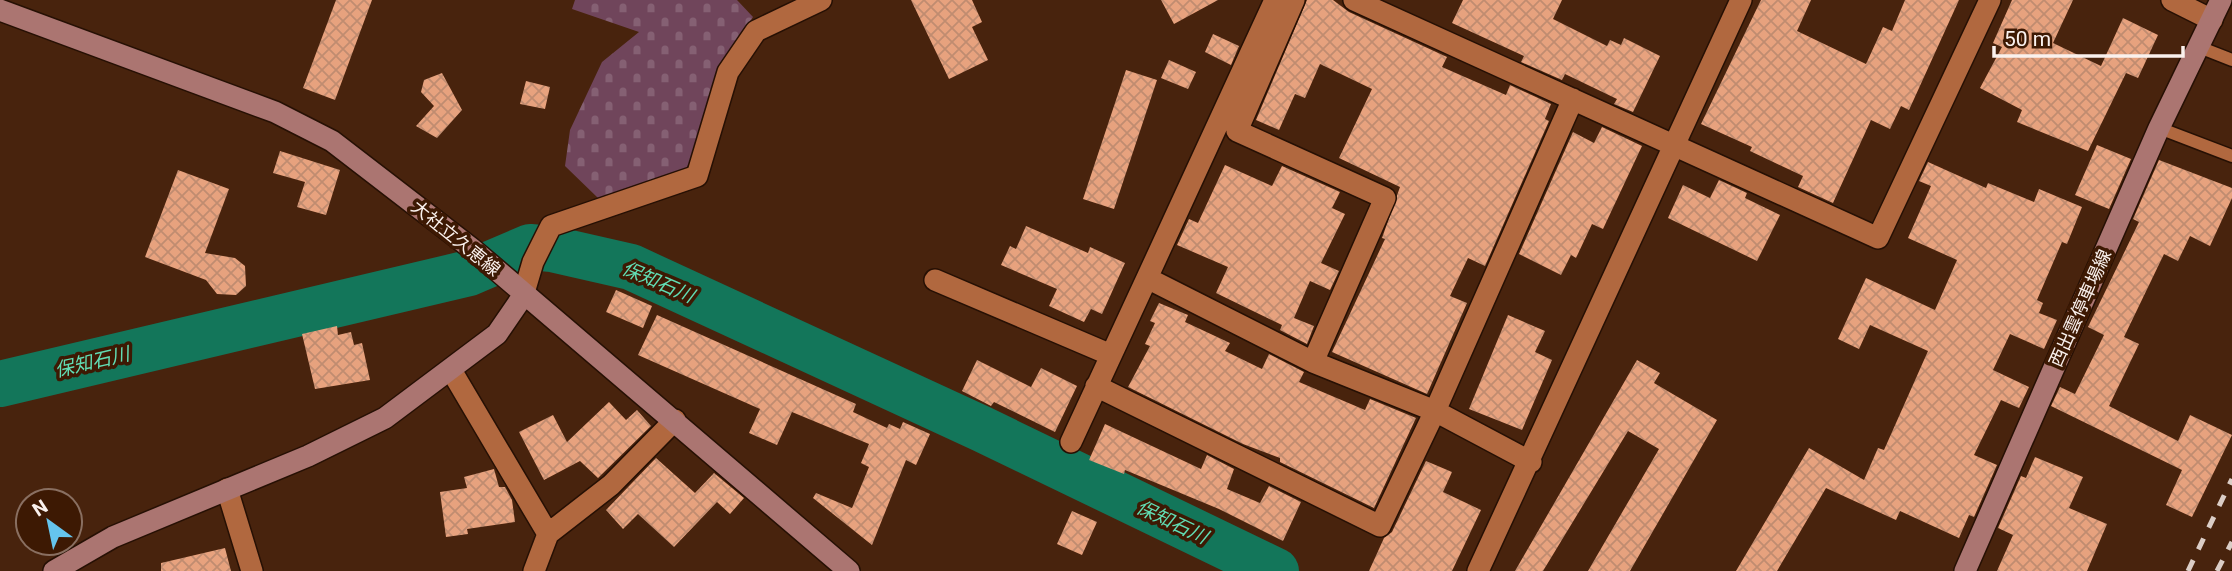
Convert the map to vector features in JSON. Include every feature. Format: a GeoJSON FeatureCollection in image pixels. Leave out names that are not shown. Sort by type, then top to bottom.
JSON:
{"type":"FeatureCollection","features":[{"type":"Feature","properties":{"kind":"main road","name":"西出雲停車場線"},"geometry":{"type":"LineString","coordinates":[[1965,571],[2159,128],[2221,0]]}},
{"type":"Feature","properties":{"kind":"main road","name":"大社立久恵線"},"geometry":{"type":"LineString","coordinates":[[0,10],[275,112],[332,141],[471,248],[523,296],[675,420],[849,571]]}},
{"type":"Feature","properties":{"kind":"main road"},"geometry":{"type":"LineString","coordinates":[[54,571],[113,537],[308,456],[385,418],[497,334],[523,296]]}},
{"type":"Feature","properties":{"kind":"street"},"geometry":{"type":"LineString","coordinates":[[523,296],[533,262],[551,226],[697,176],[728,72],[756,31],[821,0]]}},
{"type":"Feature","properties":{"kind":"street"},"geometry":{"type":"LineString","coordinates":[[1070,442],[1275,0]]}},
{"type":"Feature","properties":{"kind":"street"},"geometry":{"type":"LineString","coordinates":[[1294,0],[1237,131],[1385,198],[1314,362]]}},
{"type":"Feature","properties":{"kind":"street"},"geometry":{"type":"LineString","coordinates":[[1354,0],[1878,239],[1990,0]]}},
{"type":"Feature","properties":{"kind":"street"},"geometry":{"type":"LineString","coordinates":[[1478,571],[1531,462],[1741,0]]}},
{"type":"Feature","properties":{"kind":"street"},"geometry":{"type":"LineString","coordinates":[[2172,0],[2212,20]]}},
{"type":"Feature","properties":{"kind":"street"},"geometry":{"type":"LineString","coordinates":[[1096,386],[1380,526],[1435,411],[1573,99]]}},
{"type":"Feature","properties":{"kind":"street"},"geometry":{"type":"LineString","coordinates":[[1147,278],[1314,362],[1435,411],[1531,462]]}},
{"type":"Feature","properties":{"kind":"street"},"geometry":{"type":"LineString","coordinates":[[935,280],[1111,355]]}},
{"type":"Feature","properties":{"kind":"street"},"geometry":{"type":"LineString","coordinates":[[452,370],[548,534]]}},
{"type":"Feature","properties":{"kind":"street"},"geometry":{"type":"LineString","coordinates":[[534,571],[548,534],[611,485],[675,420]]}},
{"type":"Feature","properties":{"kind":"street"},"geometry":{"type":"LineString","coordinates":[[227,489],[251,571]]}},
{"type":"Feature","properties":{"kind":"lane"},"geometry":{"type":"LineString","coordinates":[[2199,47],[2232,60]]}},
{"type":"Feature","properties":{"kind":"lane"},"geometry":{"type":"LineString","coordinates":[[2159,128],[2232,156]]}},
{"type":"Feature","properties":{"kind":"green space"},"geometry":{"type":"Polygon","coordinates":[[[575,0],[737,0],[753,17],[717,71],[696,154],[686,168],[598,198],[565,166],[570,130],[602,62],[639,32],[572,9],[575,0]]]}},
{"type":"Feature","properties":{"kind":"building"},"geometry":{"type":"Polygon","coordinates":[[[336,0],[372,0],[335,100],[303,88],[336,0]]]}},
{"type":"Feature","properties":{"kind":"building"},"geometry":{"type":"Polygon","coordinates":[[[911,0],[972,0],[982,22],[972,27],[988,60],[949,79],[911,0]]]}},
{"type":"Feature","properties":{"kind":"building"},"geometry":{"type":"Polygon","coordinates":[[[1161,0],[1218,0],[1174,24],[1161,0]]]}},
{"type":"Feature","properties":{"kind":"building"},"geometry":{"type":"Polygon","coordinates":[[[1307,0],[1333,0],[1349,12],[1447,57],[1442,67],[1506,95],[1510,85],[1551,104],[1545,119],[1549,121],[1485,266],[1468,258],[1450,296],[1467,303],[1427,394],[1332,352],[1385,239],[1382,238],[1400,187],[1339,158],[1372,89],[1320,64],[1305,98],[1295,94],[1279,130],[1256,120],[1307,0]]]}},
{"type":"Feature","properties":{"kind":"building"},"geometry":{"type":"Polygon","coordinates":[[[1463,0],[1562,0],[1553,19],[1607,46],[1610,40],[1621,45],[1624,38],[1660,56],[1633,112],[1614,104],[1617,99],[1565,74],[1562,80],[1521,62],[1524,56],[1452,23],[1463,0]]]}},
{"type":"Feature","properties":{"kind":"building"},"geometry":{"type":"Polygon","coordinates":[[[1761,0],[1811,0],[1797,31],[1866,64],[1883,27],[1892,31],[1905,0],[1959,0],[1909,110],[1901,106],[1890,129],[1871,120],[1833,203],[1798,187],[1803,176],[1750,151],[1752,147],[1701,124],[1761,0]]]}},
{"type":"Feature","properties":{"kind":"building"},"geometry":{"type":"Polygon","coordinates":[[[2012,0],[2073,0],[2053,43],[2101,66],[2123,18],[2158,35],[2138,78],[2126,73],[2088,151],[2017,122],[2022,110],[1980,88],[2002,47],[1993,43],[2012,0]]]}},
{"type":"Feature","properties":{"kind":"building"},"geometry":{"type":"Polygon","coordinates":[[[1213,34],[1239,46],[1231,65],[1205,52],[1213,34]]]}},
{"type":"Feature","properties":{"kind":"building"},"geometry":{"type":"Polygon","coordinates":[[[1169,60],[1196,72],[1188,89],[1161,78],[1169,60]]]}},
{"type":"Feature","properties":{"kind":"building"},"geometry":{"type":"Polygon","coordinates":[[[1126,70],[1157,80],[1114,209],[1083,199],[1126,70]]]}},
{"type":"Feature","properties":{"kind":"building"},"geometry":{"type":"Polygon","coordinates":[[[442,73],[462,110],[437,138],[416,126],[434,106],[421,92],[424,80],[442,73]]]}},
{"type":"Feature","properties":{"kind":"building"},"geometry":{"type":"Polygon","coordinates":[[[526,81],[550,87],[545,109],[520,104],[526,81]]]}},
{"type":"Feature","properties":{"kind":"building"},"geometry":{"type":"Polygon","coordinates":[[[1602,127],[1642,146],[1603,229],[1592,224],[1576,258],[1571,255],[1561,275],[1519,254],[1573,132],[1594,143],[1602,127]]]}},
{"type":"Feature","properties":{"kind":"building"},"geometry":{"type":"Polygon","coordinates":[[[2097,145],[2131,159],[2109,209],[2075,195],[2097,145]]]}},
{"type":"Feature","properties":{"kind":"building"},"geometry":{"type":"Polygon","coordinates":[[[280,151],[340,170],[326,215],[297,207],[305,182],[273,173],[280,151]]]}},
{"type":"Feature","properties":{"kind":"building"},"geometry":{"type":"Polygon","coordinates":[[[2159,160],[2232,188],[2232,198],[2210,246],[2190,236],[2178,261],[2164,254],[2124,337],[2139,344],[2109,406],[2178,441],[2190,415],[2232,435],[2192,517],[2166,505],[2182,470],[2051,406],[2060,387],[2075,394],[2104,335],[2088,327],[2139,222],[2133,219],[2159,160]]]}},
{"type":"Feature","properties":{"kind":"building"},"geometry":{"type":"Polygon","coordinates":[[[1928,162],[1986,188],[1988,183],[2034,202],[2039,189],[2082,207],[2067,244],[2062,242],[2037,300],[2043,303],[2039,313],[2057,320],[2044,349],[2010,334],[1993,370],[2029,387],[2019,408],[2001,400],[1974,455],[1997,465],[1974,517],[1969,515],[1959,538],[1900,511],[1896,520],[1826,488],[1777,571],[1736,571],[1809,448],[1864,480],[1878,448],[1884,450],[1928,351],[1870,325],[1859,349],[1838,339],[1866,278],[1935,310],[1957,260],[1908,238],[1931,186],[1919,181],[1928,162]]]}},
{"type":"Feature","properties":{"kind":"building"},"geometry":{"type":"Polygon","coordinates":[[[1225,165],[1272,186],[1282,166],[1340,192],[1332,208],[1345,214],[1321,263],[1339,271],[1330,290],[1310,281],[1294,318],[1314,326],[1307,344],[1280,330],[1282,325],[1216,293],[1228,267],[1177,245],[1189,219],[1198,223],[1225,165]]]}},
{"type":"Feature","properties":{"kind":"building"},"geometry":{"type":"Polygon","coordinates":[[[178,170],[229,189],[205,253],[235,258],[245,266],[246,286],[236,295],[217,294],[206,280],[145,257],[178,170]]]}},
{"type":"Feature","properties":{"kind":"building"},"geometry":{"type":"Polygon","coordinates":[[[1719,180],[1747,193],[1745,198],[1780,215],[1757,261],[1668,218],[1683,185],[1710,198],[1719,180]]]}},
{"type":"Feature","properties":{"kind":"building"},"geometry":{"type":"Polygon","coordinates":[[[1026,226],[1088,253],[1090,247],[1125,263],[1102,314],[1091,309],[1084,322],[1049,306],[1057,289],[1001,265],[1010,246],[1016,249],[1026,226]]]}},
{"type":"Feature","properties":{"kind":"building"},"geometry":{"type":"Polygon","coordinates":[[[616,290],[652,306],[643,328],[606,312],[616,290]]]}},
{"type":"Feature","properties":{"kind":"building"},"geometry":{"type":"Polygon","coordinates":[[[1159,303],[1188,315],[1185,322],[1230,343],[1225,351],[1262,369],[1269,354],[1304,372],[1299,382],[1365,410],[1370,399],[1416,418],[1374,508],[1280,462],[1280,458],[1243,444],[1128,387],[1150,346],[1145,344],[1155,323],[1150,321],[1159,303]]]}},
{"type":"Feature","properties":{"kind":"building"},"geometry":{"type":"Polygon","coordinates":[[[657,315],[856,404],[853,412],[887,428],[889,424],[900,429],[903,422],[930,434],[916,465],[906,460],[872,545],[813,498],[816,493],[852,508],[869,467],[861,463],[869,444],[792,412],[777,445],[749,433],[760,409],[638,355],[657,315]]]}},
{"type":"Feature","properties":{"kind":"building"},"geometry":{"type":"Polygon","coordinates":[[[1508,315],[1545,331],[1535,352],[1552,360],[1522,430],[1469,409],[1508,315]]]}},
{"type":"Feature","properties":{"kind":"building"},"geometry":{"type":"Polygon","coordinates":[[[337,326],[338,335],[351,332],[354,345],[362,343],[370,380],[315,389],[302,334],[337,326]]]}},
{"type":"Feature","properties":{"kind":"building"},"geometry":{"type":"Polygon","coordinates":[[[977,360],[1031,387],[1041,368],[1077,386],[1055,432],[994,402],[991,406],[962,391],[977,360]]]}},
{"type":"Feature","properties":{"kind":"building"},"geometry":{"type":"Polygon","coordinates":[[[1637,360],[1660,373],[1654,383],[1717,420],[1630,571],[1588,571],[1659,449],[1628,431],[1543,571],[1515,571],[1637,360]]]}},
{"type":"Feature","properties":{"kind":"building"},"geometry":{"type":"Polygon","coordinates":[[[609,402],[626,420],[637,410],[651,426],[598,478],[580,461],[544,480],[519,432],[553,415],[567,442],[609,402]]]}},
{"type":"Feature","properties":{"kind":"building"},"geometry":{"type":"Polygon","coordinates":[[[1105,424],[1201,469],[1207,455],[1234,469],[1227,489],[1260,503],[1269,486],[1301,502],[1283,541],[1219,509],[1125,470],[1124,474],[1089,460],[1105,424]]]}},
{"type":"Feature","properties":{"kind":"building"},"geometry":{"type":"Polygon","coordinates":[[[2035,457],[2083,477],[2069,508],[2107,524],[2087,571],[1997,571],[2013,535],[1998,528],[2021,476],[2026,478],[2035,457]]]}},
{"type":"Feature","properties":{"kind":"building"},"geometry":{"type":"Polygon","coordinates":[[[656,458],[695,493],[714,473],[744,498],[730,514],[717,502],[674,547],[638,514],[623,529],[606,510],[656,458]]]}},
{"type":"Feature","properties":{"kind":"building"},"geometry":{"type":"Polygon","coordinates":[[[1426,461],[1452,472],[1443,492],[1481,510],[1452,571],[1369,571],[1384,538],[1392,532],[1426,461]]]}},
{"type":"Feature","properties":{"kind":"building"},"geometry":{"type":"Polygon","coordinates":[[[494,469],[499,487],[505,487],[512,500],[515,522],[467,529],[468,534],[446,537],[440,492],[467,488],[464,477],[494,469]]]}},
{"type":"Feature","properties":{"kind":"building"},"geometry":{"type":"Polygon","coordinates":[[[1072,511],[1097,522],[1082,555],[1057,544],[1072,511]]]}},
{"type":"Feature","properties":{"kind":"building"},"geometry":{"type":"Polygon","coordinates":[[[225,548],[231,571],[161,571],[161,563],[225,548]]]}},
{"type":"Feature","properties":{"kind":"waterway","name":"保知石川"},"geometry":{"type":"LineString","coordinates":[[0,384],[469,273],[530,247],[552,249],[631,267],[982,429],[1276,571]]}},
{"type":"Feature","properties":{"kind":"railway"},"geometry":{"type":"LineString","coordinates":[[2188,571],[2232,479]]}},
{"type":"Feature","properties":{"kind":"railway"},"geometry":{"type":"LineString","coordinates":[[2217,571],[2232,542]]}}]}
